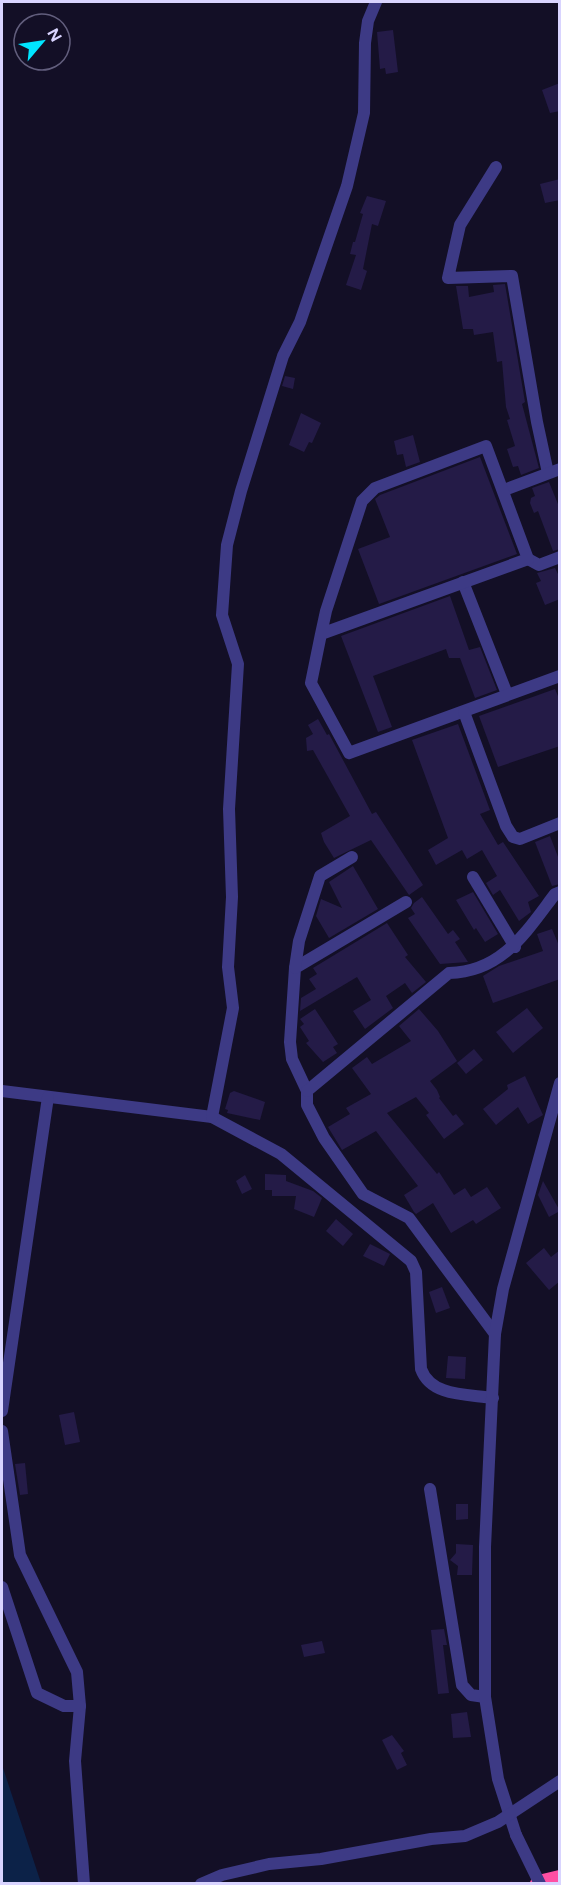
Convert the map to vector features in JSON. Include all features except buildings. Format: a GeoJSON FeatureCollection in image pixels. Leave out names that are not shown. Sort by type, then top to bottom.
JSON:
{"type":"FeatureCollection","features":[{"type":"Feature","properties":{"kind":"highway"},"geometry":{"type":"LineString","coordinates":[[539,1884],[560,1879]]}},
{"type":"Feature","properties":{"kind":"street"},"geometry":{"type":"LineString","coordinates":[[212,1117],[233,1008],[228,967],[232,897],[229,809],[238,664],[222,615],[227,544],[283,356],[300,322],[347,186],[364,113],[365,44],[368,21],[376,2]]}},
{"type":"Feature","properties":{"kind":"street"},"geometry":{"type":"LineString","coordinates":[[496,167],[460,225],[448,278],[512,276],[537,422],[554,471],[504,490]]}},
{"type":"Feature","properties":{"kind":"street"},"geometry":{"type":"LineString","coordinates":[[560,557],[539,565],[528,559],[486,446],[375,488],[362,501],[326,611],[311,684],[349,753],[560,676]]}},
{"type":"Feature","properties":{"kind":"street"},"geometry":{"type":"LineString","coordinates":[[321,634],[528,559]]}},
{"type":"Feature","properties":{"kind":"street"},"geometry":{"type":"LineString","coordinates":[[464,582],[507,694]]}},
{"type":"Feature","properties":{"kind":"street"},"geometry":{"type":"LineString","coordinates":[[464,712],[506,826],[513,837],[520,839],[560,823]]}},
{"type":"Feature","properties":{"kind":"street"},"geometry":{"type":"LineString","coordinates":[[352,857],[320,876],[299,941],[290,1042],[292,1059],[308,1091],[307,1105],[324,1138],[356,1187],[363,1194],[409,1218],[495,1334]]}},
{"type":"Feature","properties":{"kind":"street"},"geometry":{"type":"LineString","coordinates":[[473,877],[515,947]]}},
{"type":"Feature","properties":{"kind":"street"},"geometry":{"type":"LineString","coordinates":[[308,1091],[449,973],[469,973],[515,947],[555,894],[560,892]]}},
{"type":"Feature","properties":{"kind":"street"},"geometry":{"type":"LineString","coordinates":[[295,968],[406,902]]}},
{"type":"Feature","properties":{"kind":"street"},"geometry":{"type":"LineString","coordinates":[[539,1884],[516,1836],[491,1744],[485,1697],[485,1547],[495,1334],[506,1278],[560,1083]]}},
{"type":"Feature","properties":{"kind":"street"},"geometry":{"type":"LineString","coordinates":[[2,1091],[212,1117],[280,1154],[411,1261],[416,1272],[421,1369],[424,1378],[446,1392],[493,1398]]}},
{"type":"Feature","properties":{"kind":"street"},"geometry":{"type":"LineString","coordinates":[[2,1411],[48,1097]]}},
{"type":"Feature","properties":{"kind":"street"},"geometry":{"type":"LineString","coordinates":[[2,1431],[20,1555],[77,1672],[80,1706],[75,1761],[84,1884]]}},
{"type":"Feature","properties":{"kind":"street"},"geometry":{"type":"LineString","coordinates":[[430,1489],[440,1536],[462,1685],[471,1695],[485,1697]]}},
{"type":"Feature","properties":{"kind":"street"},"geometry":{"type":"LineString","coordinates":[[2,1587],[37,1693],[64,1706],[80,1706]]}},
{"type":"Feature","properties":{"kind":"street"},"geometry":{"type":"LineString","coordinates":[[201,1884],[229,1873],[269,1864],[321,1859],[431,1839],[465,1836],[498,1822],[560,1781]]}},
{"type":"Feature","properties":{"kind":"water"},"geometry":{"type":"Polygon","coordinates":[[[2,1765],[41,1883],[2,1883],[2,1765]]]}}]}
